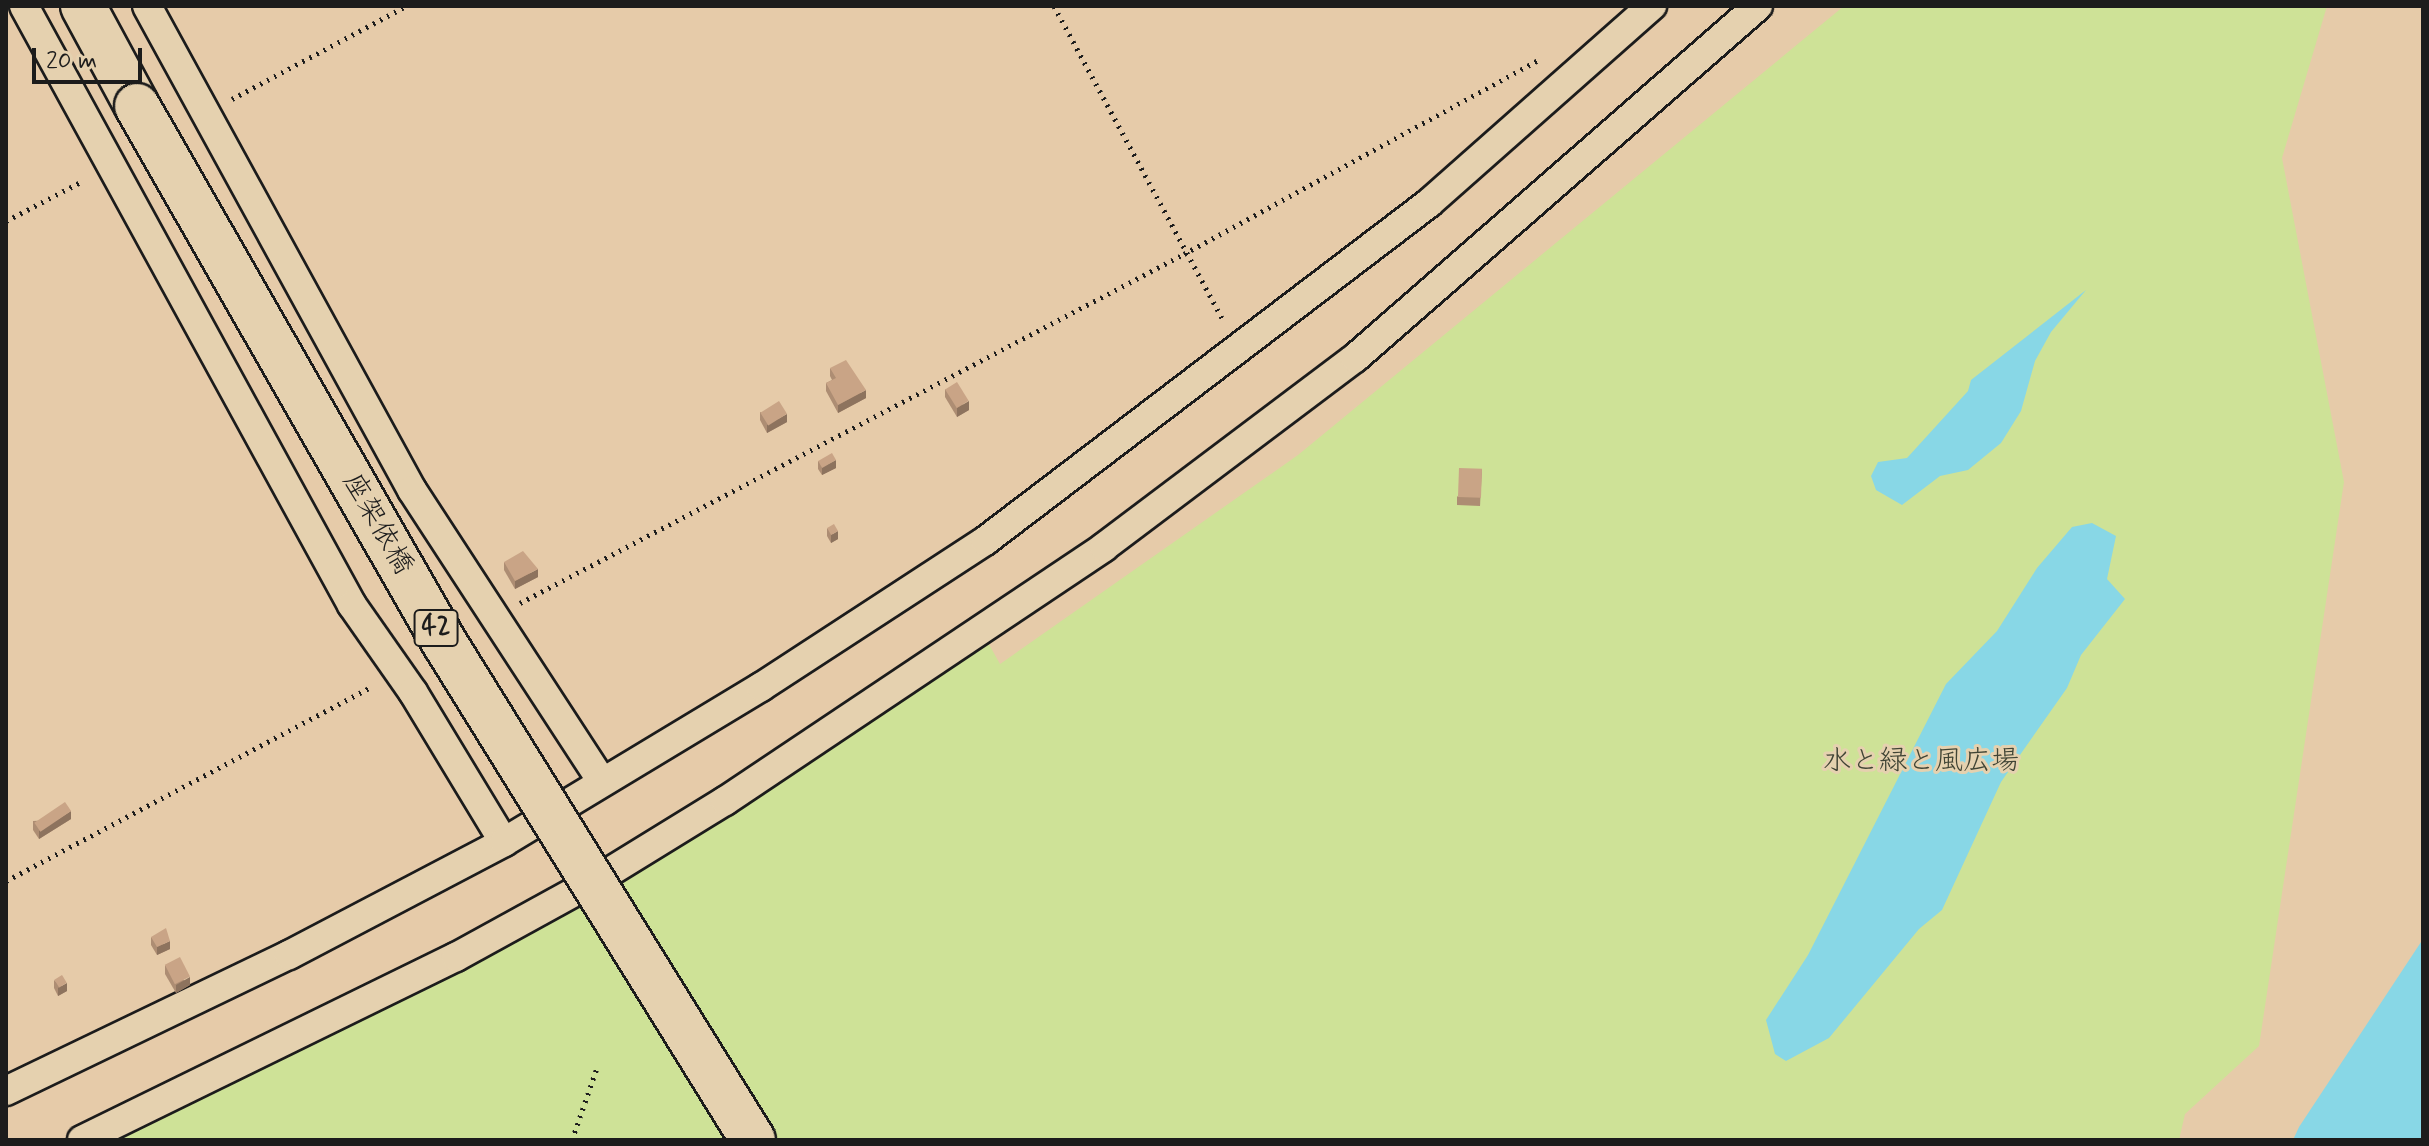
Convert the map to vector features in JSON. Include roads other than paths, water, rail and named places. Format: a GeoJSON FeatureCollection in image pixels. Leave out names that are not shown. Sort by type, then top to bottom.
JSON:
{"type":"FeatureCollection","features":[{"type":"Feature","properties":{"kind":"main road","name":"座架依橋"},"geometry":{"type":"LineString","coordinates":[[83,6],[137,106],[444,642],[753,1140]]}},
{"type":"Feature","properties":{"kind":"street"},"geometry":{"type":"LineString","coordinates":[[24,6],[352,605],[399,672],[504,842]]}},
{"type":"Feature","properties":{"kind":"street"},"geometry":{"type":"LineString","coordinates":[[147,6],[203,114],[404,476],[491,618],[602,782]]}},
{"type":"Feature","properties":{"kind":"street"},"geometry":{"type":"LineString","coordinates":[[6,1091],[289,955],[504,842],[761,687],[985,541],[1429,203],[1652,6]]}},
{"type":"Feature","properties":{"kind":"street"},"geometry":{"type":"LineString","coordinates":[[82,1140],[456,957],[598,879],[725,801],[1092,556],[1355,358],[1758,6]]}},
{"type":"Feature","properties":{"kind":"water"},"geometry":{"type":"Polygon","coordinates":[[[2086,290],[2051,332],[2035,361],[2021,411],[2001,443],[1968,470],[1940,476],[1902,505],[1876,490],[1871,476],[1878,462],[1907,458],[1968,391],[1971,380],[2086,290]]]}},
{"type":"Feature","properties":{"kind":"water"},"geometry":{"type":"Polygon","coordinates":[[[2092,523],[2116,536],[2107,579],[2125,599],[2081,655],[2067,688],[2001,782],[1942,910],[1919,929],[1829,1038],[1786,1061],[1775,1054],[1766,1020],[1808,955],[1946,684],[1997,631],[2037,568],[2072,527],[2092,523]]]}},
{"type":"Feature","properties":{"kind":"water"},"geometry":{"type":"Polygon","coordinates":[[[2423,939],[2423,1140],[2293,1140],[2299,1127],[2423,939]]]}},
{"type":"Feature","properties":{"kind":"park label","name":"水と緑と風広場"},"geometry":{"type":"Point","coordinates":[1921,762]}}]}
